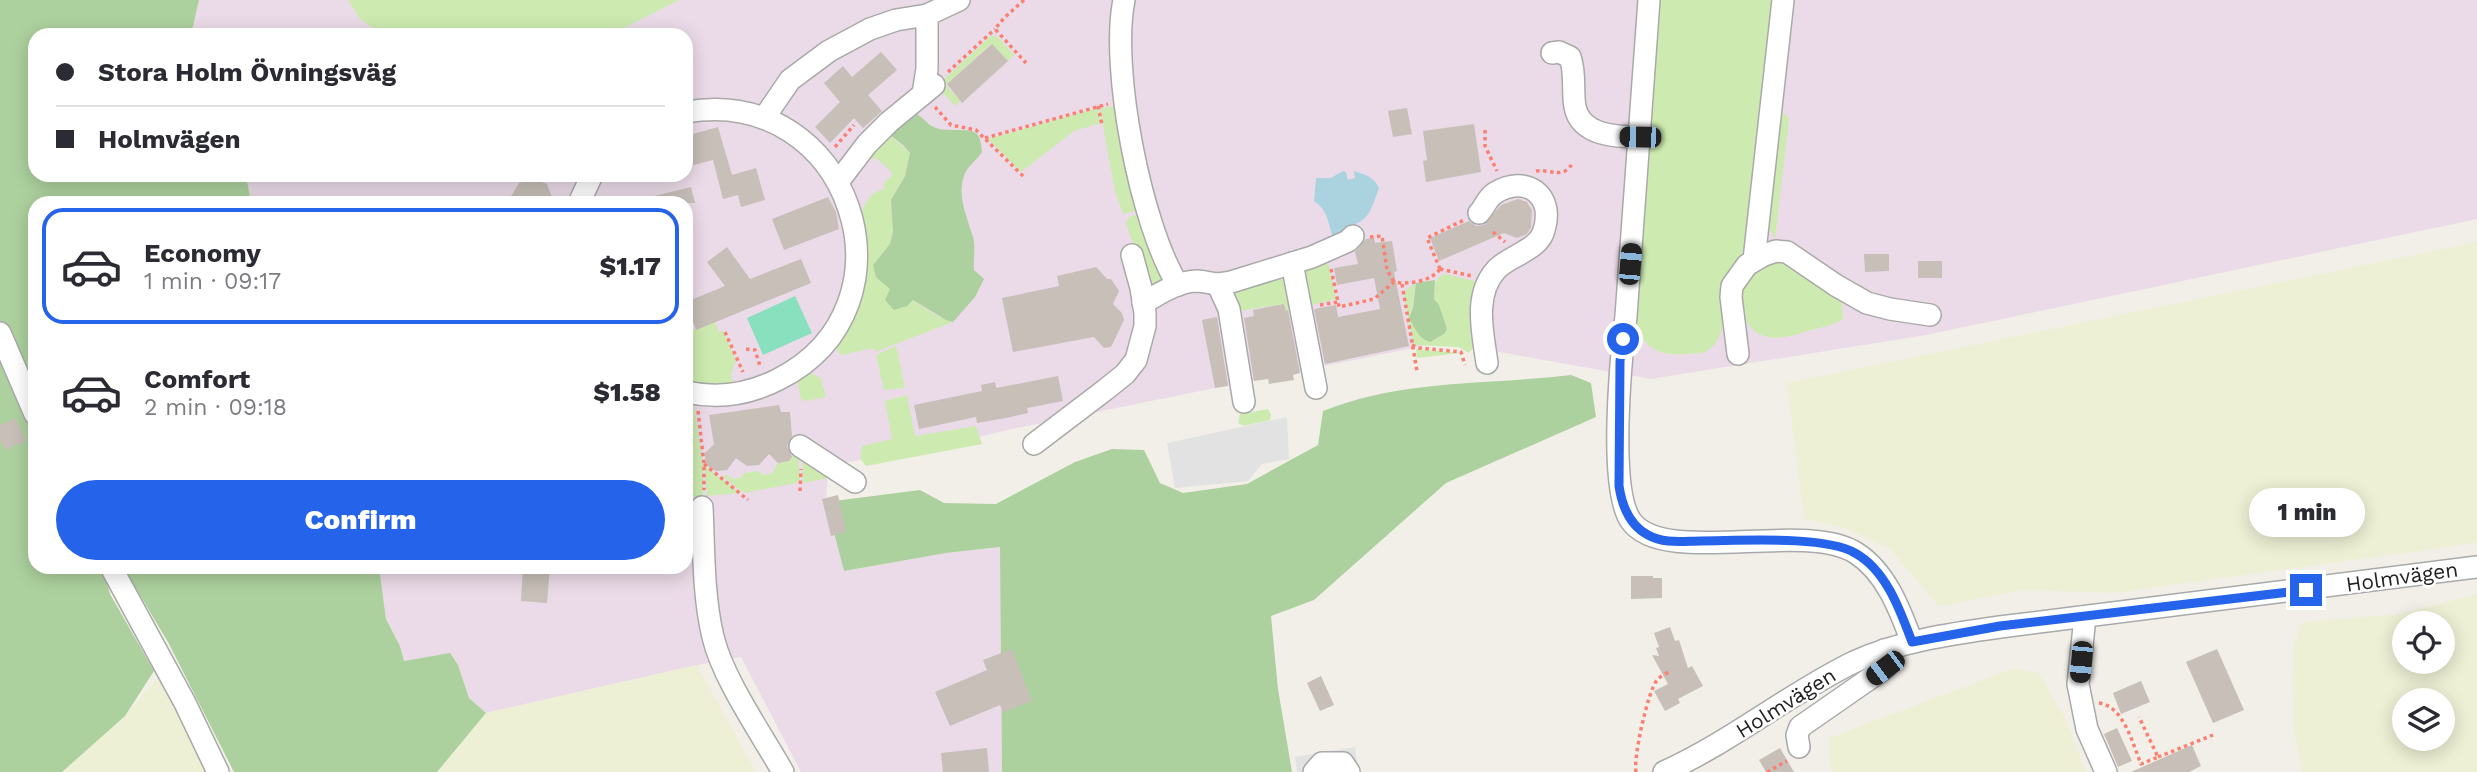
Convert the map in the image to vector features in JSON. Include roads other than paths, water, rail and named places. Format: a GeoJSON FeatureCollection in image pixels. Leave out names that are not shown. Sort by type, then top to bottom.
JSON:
{"type":"FeatureCollection","features":[{"type":"Feature","properties":{"kind":"street"},"geometry":{"type":"LineString","coordinates":[[764,118],[790,80],[814,60],[870,29],[896,20],[927,15],[959,0]]}},
{"type":"Feature","properties":{"kind":"street"},"geometry":{"type":"LineString","coordinates":[[1124,0],[1119,29],[1125,101],[1147,208],[1166,263],[1178,285]]}},
{"type":"Feature","properties":{"kind":"street"},"geometry":{"type":"LineString","coordinates":[[1649,0],[1626,316],[1620,361],[1619,486],[1626,511],[1639,529],[1649,537],[1670,542],[1789,541],[1841,546],[1857,554],[1873,568],[1886,585],[1912,642]]}},
{"type":"Feature","properties":{"kind":"street"},"geometry":{"type":"LineString","coordinates":[[1754,260],[1783,0]]}},
{"type":"Feature","properties":{"kind":"street"},"geometry":{"type":"LineString","coordinates":[[838,181],[867,144],[928,90],[927,15]]}},
{"type":"Feature","properties":{"kind":"street"},"geometry":{"type":"LineString","coordinates":[[1552,53],[1559,52],[1570,57],[1573,66],[1575,108],[1584,122],[1606,136],[1640,137]]}},
{"type":"Feature","properties":{"kind":"street"},"geometry":{"type":"LineString","coordinates":[[693,111],[721,109],[764,118],[797,135],[824,161],[838,181],[854,223],[856,245],[856,267],[844,310],[827,338],[805,362],[789,374],[758,388],[723,395],[693,393]]}},
{"type":"Feature","properties":{"kind":"street"},"geometry":{"type":"LineString","coordinates":[[1479,213],[1491,195],[1514,187],[1532,189],[1541,198],[1545,213],[1545,230],[1540,240],[1496,270],[1489,280],[1481,310],[1487,363]]}},
{"type":"Feature","properties":{"kind":"street"},"geometry":{"type":"LineString","coordinates":[[1143,303],[1178,285],[1198,281],[1218,285],[1292,263],[1327,251],[1353,236]]}},
{"type":"Feature","properties":{"kind":"street"},"geometry":{"type":"LineString","coordinates":[[1738,354],[1732,286],[1747,265],[1776,251],[1787,252],[1853,297],[1890,309],[1930,315]]}},
{"type":"Feature","properties":{"kind":"street"},"geometry":{"type":"LineString","coordinates":[[1034,444],[1125,374],[1136,360],[1145,326],[1143,303],[1132,255]]}},
{"type":"Feature","properties":{"kind":"street"},"geometry":{"type":"LineString","coordinates":[[1292,263],[1316,388]]}},
{"type":"Feature","properties":{"kind":"street"},"geometry":{"type":"LineString","coordinates":[[1218,285],[1229,309],[1244,402]]}},
{"type":"Feature","properties":{"kind":"street"},"geometry":{"type":"LineString","coordinates":[[0,333],[28,398]]}},
{"type":"Feature","properties":{"kind":"street"},"geometry":{"type":"LineString","coordinates":[[800,446],[855,482]]}},
{"type":"Feature","properties":{"kind":"street"},"geometry":{"type":"LineString","coordinates":[[703,503],[706,595],[714,639],[735,688],[783,772]]}},
{"type":"Feature","properties":{"kind":"street","name":"Holmvägen"},"geometry":{"type":"LineString","coordinates":[[1664,772],[1733,736],[1840,669],[1884,650],[1912,642],[2000,626],[2477,567]]}},
{"type":"Feature","properties":{"kind":"street"},"geometry":{"type":"LineString","coordinates":[[115,574],[185,703],[218,772]]}},
{"type":"Feature","properties":{"kind":"street"},"geometry":{"type":"LineString","coordinates":[[2085,617],[2078,684],[2087,729],[2106,772]]}},
{"type":"Feature","properties":{"kind":"street"},"geometry":{"type":"LineString","coordinates":[[1794,753],[1800,727],[1885,668],[1887,661],[1884,650]]}},
{"type":"Feature","properties":{"kind":"street"},"geometry":{"type":"LineString","coordinates":[[1314,772],[1322,763],[1336,761],[1343,763],[1349,772]]}},
{"type":"Feature","properties":{"kind":"water"},"geometry":{"type":"Polygon","coordinates":[[[1354,171],[1372,179],[1379,188],[1365,218],[1345,228],[1345,233],[1333,237],[1325,213],[1314,201],[1316,178],[1331,178],[1346,172],[1348,180],[1355,178],[1354,171]]]}}]}
